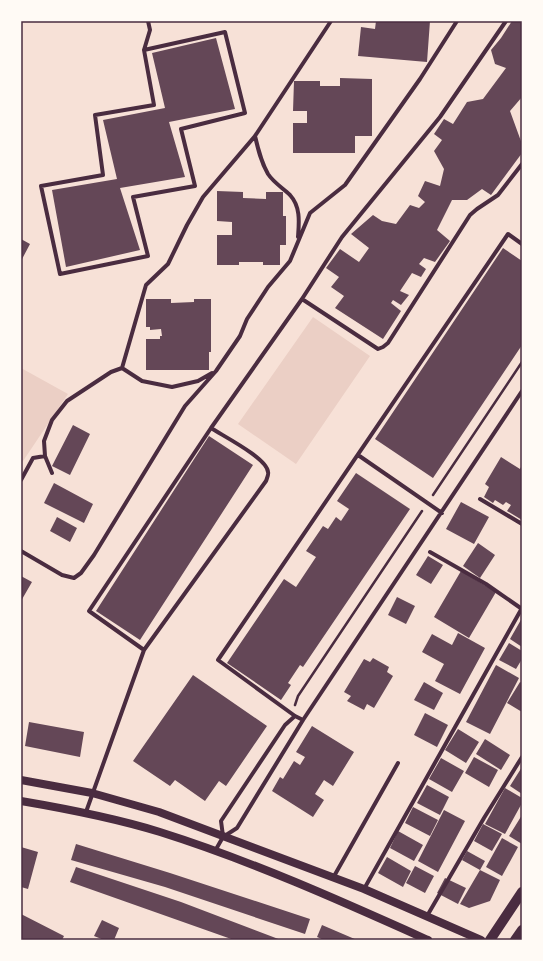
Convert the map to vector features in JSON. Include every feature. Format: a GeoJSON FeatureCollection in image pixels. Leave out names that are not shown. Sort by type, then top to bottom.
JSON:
{"type":"FeatureCollection","features":[{"type":"Feature","properties":{"kind":"main road"},"geometry":{"type":"LineString","coordinates":[[21,780],[92,793],[159,812],[364,889],[481,940]]}},
{"type":"Feature","properties":{"kind":"main road"},"geometry":{"type":"LineString","coordinates":[[21,801],[86,812],[160,832],[255,866],[428,940]]}},
{"type":"Feature","properties":{"kind":"main road"},"geometry":{"type":"LineString","coordinates":[[490,940],[522,892]]}},
{"type":"Feature","properties":{"kind":"main road"},"geometry":{"type":"LineString","coordinates":[[515,940],[522,930]]}},
{"type":"Feature","properties":{"kind":"street"},"geometry":{"type":"LineString","coordinates":[[144,50],[225,32],[245,113],[181,129],[195,186],[133,197],[148,256],[60,274],[41,186],[103,174],[95,115],[154,105],[144,50],[150,30],[148,21]]}},
{"type":"Feature","properties":{"kind":"street"},"geometry":{"type":"LineString","coordinates":[[122,368],[146,285],[168,264],[187,225],[203,198],[255,136],[331,21]]}},
{"type":"Feature","properties":{"kind":"street"},"geometry":{"type":"LineString","coordinates":[[21,551],[62,575],[74,578],[81,573],[94,555],[185,406],[216,371],[240,336],[247,318],[268,286],[290,261],[310,213],[345,184],[420,79],[457,21]]}},
{"type":"Feature","properties":{"kind":"street"},"geometry":{"type":"LineString","coordinates":[[144,650],[89,610],[211,428],[302,299],[342,237],[440,117],[506,21]]}},
{"type":"Feature","properties":{"kind":"street"},"geometry":{"type":"LineString","coordinates":[[255,136],[260,159],[268,173],[274,181],[290,195],[296,205],[300,220],[298,241]]}},
{"type":"Feature","properties":{"kind":"street"},"geometry":{"type":"LineString","coordinates":[[302,299],[378,349],[383,347],[393,336],[470,215],[476,209],[498,195],[522,164]]}},
{"type":"Feature","properties":{"kind":"street"},"geometry":{"type":"LineString","coordinates":[[303,720],[295,716],[218,660],[508,234],[522,244]]}},
{"type":"Feature","properties":{"kind":"street"},"geometry":{"type":"LineString","coordinates":[[122,368],[142,381],[172,387],[198,381],[216,371]]}},
{"type":"Feature","properties":{"kind":"street"},"geometry":{"type":"LineString","coordinates":[[52,473],[45,456],[44,441],[52,420],[67,401],[111,372],[122,368]]}},
{"type":"Feature","properties":{"kind":"street"},"geometry":{"type":"LineString","coordinates":[[215,851],[223,837],[237,828],[303,720],[522,391]]}},
{"type":"Feature","properties":{"kind":"street"},"geometry":{"type":"LineString","coordinates":[[86,812],[144,650],[266,481],[269,472],[266,465],[259,458],[211,428]]}},
{"type":"Feature","properties":{"kind":"street"},"geometry":{"type":"LineString","coordinates":[[358,455],[442,513]]}},
{"type":"Feature","properties":{"kind":"street"},"geometry":{"type":"LineString","coordinates":[[21,480],[33,458],[45,456]]}},
{"type":"Feature","properties":{"kind":"street"},"geometry":{"type":"LineString","coordinates":[[480,499],[522,524]]}},
{"type":"Feature","properties":{"kind":"street"},"geometry":{"type":"LineString","coordinates":[[364,889],[522,609],[491,587],[430,552]]}},
{"type":"Feature","properties":{"kind":"street"},"geometry":{"type":"LineString","coordinates":[[223,837],[221,822],[285,725],[295,716]]}},
{"type":"Feature","properties":{"kind":"street"},"geometry":{"type":"LineString","coordinates":[[427,916],[522,756]]}},
{"type":"Feature","properties":{"kind":"street"},"geometry":{"type":"LineString","coordinates":[[333,878],[398,763]]}},
{"type":"Feature","properties":{"kind":"path"},"geometry":{"type":"LineString","coordinates":[[295,716],[294,709],[298,696],[522,362]]}},
{"type":"Feature","properties":{"kind":"shaded area"},"geometry":{"type":"Polygon","coordinates":[[[313,317],[370,356],[296,464],[238,424],[313,317]]]}},
{"type":"Feature","properties":{"kind":"shaded area"},"geometry":{"type":"Polygon","coordinates":[[[21,368],[68,394],[21,464],[21,368]]]}},
{"type":"Feature","properties":{"kind":"building"},"geometry":{"type":"Polygon","coordinates":[[[376,21],[430,21],[427,62],[358,56],[361,27],[375,29],[376,21]]]}},
{"type":"Feature","properties":{"kind":"building"},"geometry":{"type":"Polygon","coordinates":[[[512,21],[522,21],[522,97],[510,111],[522,144],[522,153],[491,195],[482,189],[467,200],[452,200],[437,230],[450,241],[435,262],[424,258],[419,264],[426,269],[421,277],[412,273],[400,291],[409,295],[401,305],[393,300],[391,303],[401,311],[383,339],[335,308],[344,296],[331,287],[339,277],[326,268],[340,249],[359,262],[369,248],[351,234],[373,215],[382,221],[396,224],[410,205],[419,208],[425,202],[418,196],[425,181],[440,186],[444,169],[434,151],[442,140],[434,134],[444,119],[453,124],[467,102],[483,99],[506,68],[495,64],[491,50],[512,21]]]}},
{"type":"Feature","properties":{"kind":"building"},"geometry":{"type":"Polygon","coordinates":[[[216,38],[235,109],[169,122],[185,177],[120,188],[140,250],[66,267],[52,190],[117,179],[103,120],[165,108],[152,53],[216,38]]]}},
{"type":"Feature","properties":{"kind":"building"},"geometry":{"type":"Polygon","coordinates":[[[340,78],[372,79],[372,136],[355,136],[355,153],[293,153],[293,123],[307,123],[307,111],[293,111],[294,81],[320,81],[320,86],[340,86],[340,78]]]}},
{"type":"Feature","properties":{"kind":"building"},"geometry":{"type":"Polygon","coordinates":[[[217,191],[243,192],[243,198],[266,199],[266,192],[283,192],[283,216],[286,216],[286,245],[280,245],[280,265],[263,265],[263,262],[239,262],[239,265],[217,265],[217,235],[232,235],[232,222],[217,221],[217,191]]]}},
{"type":"Feature","properties":{"kind":"building"},"geometry":{"type":"Polygon","coordinates":[[[21,239],[30,244],[21,261],[21,239]]]}},
{"type":"Feature","properties":{"kind":"building"},"geometry":{"type":"Polygon","coordinates":[[[503,248],[522,261],[522,345],[433,478],[375,439],[503,248]]]}},
{"type":"Feature","properties":{"kind":"building"},"geometry":{"type":"Polygon","coordinates":[[[146,299],[171,299],[171,303],[194,302],[194,299],[211,299],[211,352],[209,352],[209,370],[146,370],[146,339],[160,339],[160,336],[162,336],[161,329],[150,330],[150,327],[146,327],[146,299]]]}},
{"type":"Feature","properties":{"kind":"building"},"geometry":{"type":"Polygon","coordinates":[[[73,425],[90,434],[70,475],[52,466],[73,425]]]}},
{"type":"Feature","properties":{"kind":"building"},"geometry":{"type":"Polygon","coordinates":[[[209,436],[253,465],[140,640],[96,611],[209,436]]]}},
{"type":"Feature","properties":{"kind":"building"},"geometry":{"type":"Polygon","coordinates":[[[501,457],[520,469],[522,465],[522,520],[507,511],[511,505],[506,502],[503,505],[495,500],[493,503],[484,497],[489,487],[485,484],[501,457]]]}},
{"type":"Feature","properties":{"kind":"building"},"geometry":{"type":"Polygon","coordinates":[[[356,473],[410,509],[303,667],[300,665],[288,683],[291,685],[281,700],[227,663],[284,579],[296,587],[316,557],[306,551],[323,526],[328,529],[336,517],[341,521],[349,509],[337,501],[356,473]]]}},
{"type":"Feature","properties":{"kind":"building"},"geometry":{"type":"Polygon","coordinates":[[[54,483],[93,504],[84,523],[44,503],[54,483]]]}},
{"type":"Feature","properties":{"kind":"building"},"geometry":{"type":"Polygon","coordinates":[[[461,502],[489,517],[474,544],[446,529],[461,502]]]}},
{"type":"Feature","properties":{"kind":"building"},"geometry":{"type":"Polygon","coordinates":[[[57,517],[77,528],[70,542],[50,531],[57,517]]]}},
{"type":"Feature","properties":{"kind":"building"},"geometry":{"type":"Polygon","coordinates":[[[478,543],[495,555],[480,578],[463,566],[478,543]]]}},
{"type":"Feature","properties":{"kind":"building"},"geometry":{"type":"Polygon","coordinates":[[[428,556],[443,565],[431,584],[416,575],[428,556]]]}},
{"type":"Feature","properties":{"kind":"building"},"geometry":{"type":"Polygon","coordinates":[[[461,571],[496,592],[469,638],[434,617],[461,571]]]}},
{"type":"Feature","properties":{"kind":"building"},"geometry":{"type":"Polygon","coordinates":[[[21,576],[32,582],[21,601],[21,576]]]}},
{"type":"Feature","properties":{"kind":"building"},"geometry":{"type":"Polygon","coordinates":[[[397,597],[415,606],[406,624],[388,615],[397,597]]]}},
{"type":"Feature","properties":{"kind":"building"},"geometry":{"type":"Polygon","coordinates":[[[522,618],[522,647],[510,639],[522,618]]]}},
{"type":"Feature","properties":{"kind":"building"},"geometry":{"type":"Polygon","coordinates":[[[458,633],[485,648],[460,694],[435,681],[444,664],[422,652],[432,634],[452,645],[458,633]]]}},
{"type":"Feature","properties":{"kind":"building"},"geometry":{"type":"Polygon","coordinates":[[[509,643],[522,651],[522,659],[516,669],[499,660],[509,643]]]}},
{"type":"Feature","properties":{"kind":"building"},"geometry":{"type":"Polygon","coordinates":[[[373,658],[389,667],[387,672],[393,676],[374,708],[367,704],[364,710],[347,701],[351,696],[344,692],[364,659],[370,662],[373,658]]]}},
{"type":"Feature","properties":{"kind":"building"},"geometry":{"type":"Polygon","coordinates":[[[496,665],[519,678],[490,734],[466,722],[496,665]]]}},
{"type":"Feature","properties":{"kind":"building"},"geometry":{"type":"Polygon","coordinates":[[[193,675],[267,726],[226,786],[219,781],[205,801],[175,780],[170,786],[133,761],[193,675]]]}},
{"type":"Feature","properties":{"kind":"building"},"geometry":{"type":"Polygon","coordinates":[[[424,682],[443,693],[434,710],[414,700],[424,682]]]}},
{"type":"Feature","properties":{"kind":"building"},"geometry":{"type":"Polygon","coordinates":[[[520,682],[522,683],[522,712],[507,703],[520,682]]]}},
{"type":"Feature","properties":{"kind":"building"},"geometry":{"type":"Polygon","coordinates":[[[425,713],[448,725],[437,747],[414,735],[425,713]]]}},
{"type":"Feature","properties":{"kind":"building"},"geometry":{"type":"Polygon","coordinates":[[[29,722],[84,732],[80,757],[25,746],[29,722]]]}},
{"type":"Feature","properties":{"kind":"building"},"geometry":{"type":"Polygon","coordinates":[[[312,726],[354,752],[333,786],[324,780],[315,794],[324,800],[313,817],[272,791],[280,777],[283,779],[294,761],[300,765],[305,757],[296,752],[312,726]]]}},
{"type":"Feature","properties":{"kind":"building"},"geometry":{"type":"Polygon","coordinates":[[[458,729],[479,742],[466,763],[445,750],[458,729]]]}},
{"type":"Feature","properties":{"kind":"building"},"geometry":{"type":"Polygon","coordinates":[[[485,739],[510,755],[501,770],[476,754],[485,739]]]}},
{"type":"Feature","properties":{"kind":"building"},"geometry":{"type":"Polygon","coordinates":[[[474,757],[498,770],[489,787],[465,773],[474,757]]]}},
{"type":"Feature","properties":{"kind":"building"},"geometry":{"type":"Polygon","coordinates":[[[441,758],[464,771],[452,792],[429,779],[441,758]]]}},
{"type":"Feature","properties":{"kind":"building"},"geometry":{"type":"Polygon","coordinates":[[[522,767],[522,794],[510,786],[522,767]]]}},
{"type":"Feature","properties":{"kind":"building"},"geometry":{"type":"Polygon","coordinates":[[[427,785],[449,797],[440,815],[417,803],[427,785]]]}},
{"type":"Feature","properties":{"kind":"building"},"geometry":{"type":"Polygon","coordinates":[[[505,788],[522,798],[522,803],[505,834],[485,824],[505,788]]]}},
{"type":"Feature","properties":{"kind":"building"},"geometry":{"type":"Polygon","coordinates":[[[413,807],[438,820],[430,836],[405,823],[413,807]]]}},
{"type":"Feature","properties":{"kind":"building"},"geometry":{"type":"Polygon","coordinates":[[[444,810],[465,821],[438,872],[418,861],[444,810]]]}},
{"type":"Feature","properties":{"kind":"building"},"geometry":{"type":"Polygon","coordinates":[[[522,815],[522,844],[509,836],[522,815]]]}},
{"type":"Feature","properties":{"kind":"building"},"geometry":{"type":"Polygon","coordinates":[[[483,824],[502,834],[492,851],[474,841],[483,824]]]}},
{"type":"Feature","properties":{"kind":"building"},"geometry":{"type":"Polygon","coordinates":[[[398,831],[423,845],[414,861],[390,848],[398,831]]]}},
{"type":"Feature","properties":{"kind":"building"},"geometry":{"type":"Polygon","coordinates":[[[502,838],[518,847],[502,876],[486,867],[502,838]]]}},
{"type":"Feature","properties":{"kind":"building"},"geometry":{"type":"Polygon","coordinates":[[[76,844],[310,919],[305,934],[165,887],[71,860],[76,844]]]}},
{"type":"Feature","properties":{"kind":"building"},"geometry":{"type":"Polygon","coordinates":[[[21,847],[38,852],[28,889],[21,887],[21,847]]]}},
{"type":"Feature","properties":{"kind":"building"},"geometry":{"type":"Polygon","coordinates":[[[467,851],[485,861],[480,870],[462,860],[467,851]]]}},
{"type":"Feature","properties":{"kind":"building"},"geometry":{"type":"Polygon","coordinates":[[[387,857],[411,871],[403,887],[378,873],[387,857]]]}},
{"type":"Feature","properties":{"kind":"building"},"geometry":{"type":"Polygon","coordinates":[[[415,866],[434,876],[425,893],[406,883],[415,866]]]}},
{"type":"Feature","properties":{"kind":"building"},"geometry":{"type":"Polygon","coordinates":[[[76,867],[181,902],[281,940],[234,940],[70,882],[76,867]]]}},
{"type":"Feature","properties":{"kind":"building"},"geometry":{"type":"Polygon","coordinates":[[[480,870],[500,880],[490,901],[469,908],[460,904],[480,870]]]}},
{"type":"Feature","properties":{"kind":"building"},"geometry":{"type":"Polygon","coordinates":[[[445,878],[466,888],[458,904],[437,893],[445,878]]]}},
{"type":"Feature","properties":{"kind":"building"},"geometry":{"type":"Polygon","coordinates":[[[21,914],[64,936],[62,940],[21,940],[21,914]]]}},
{"type":"Feature","properties":{"kind":"building"},"geometry":{"type":"Polygon","coordinates":[[[102,920],[119,928],[114,940],[104,940],[94,936],[102,920]]]}},
{"type":"Feature","properties":{"kind":"building"},"geometry":{"type":"Polygon","coordinates":[[[322,925],[357,940],[324,940],[317,937],[322,925]]]}}]}
